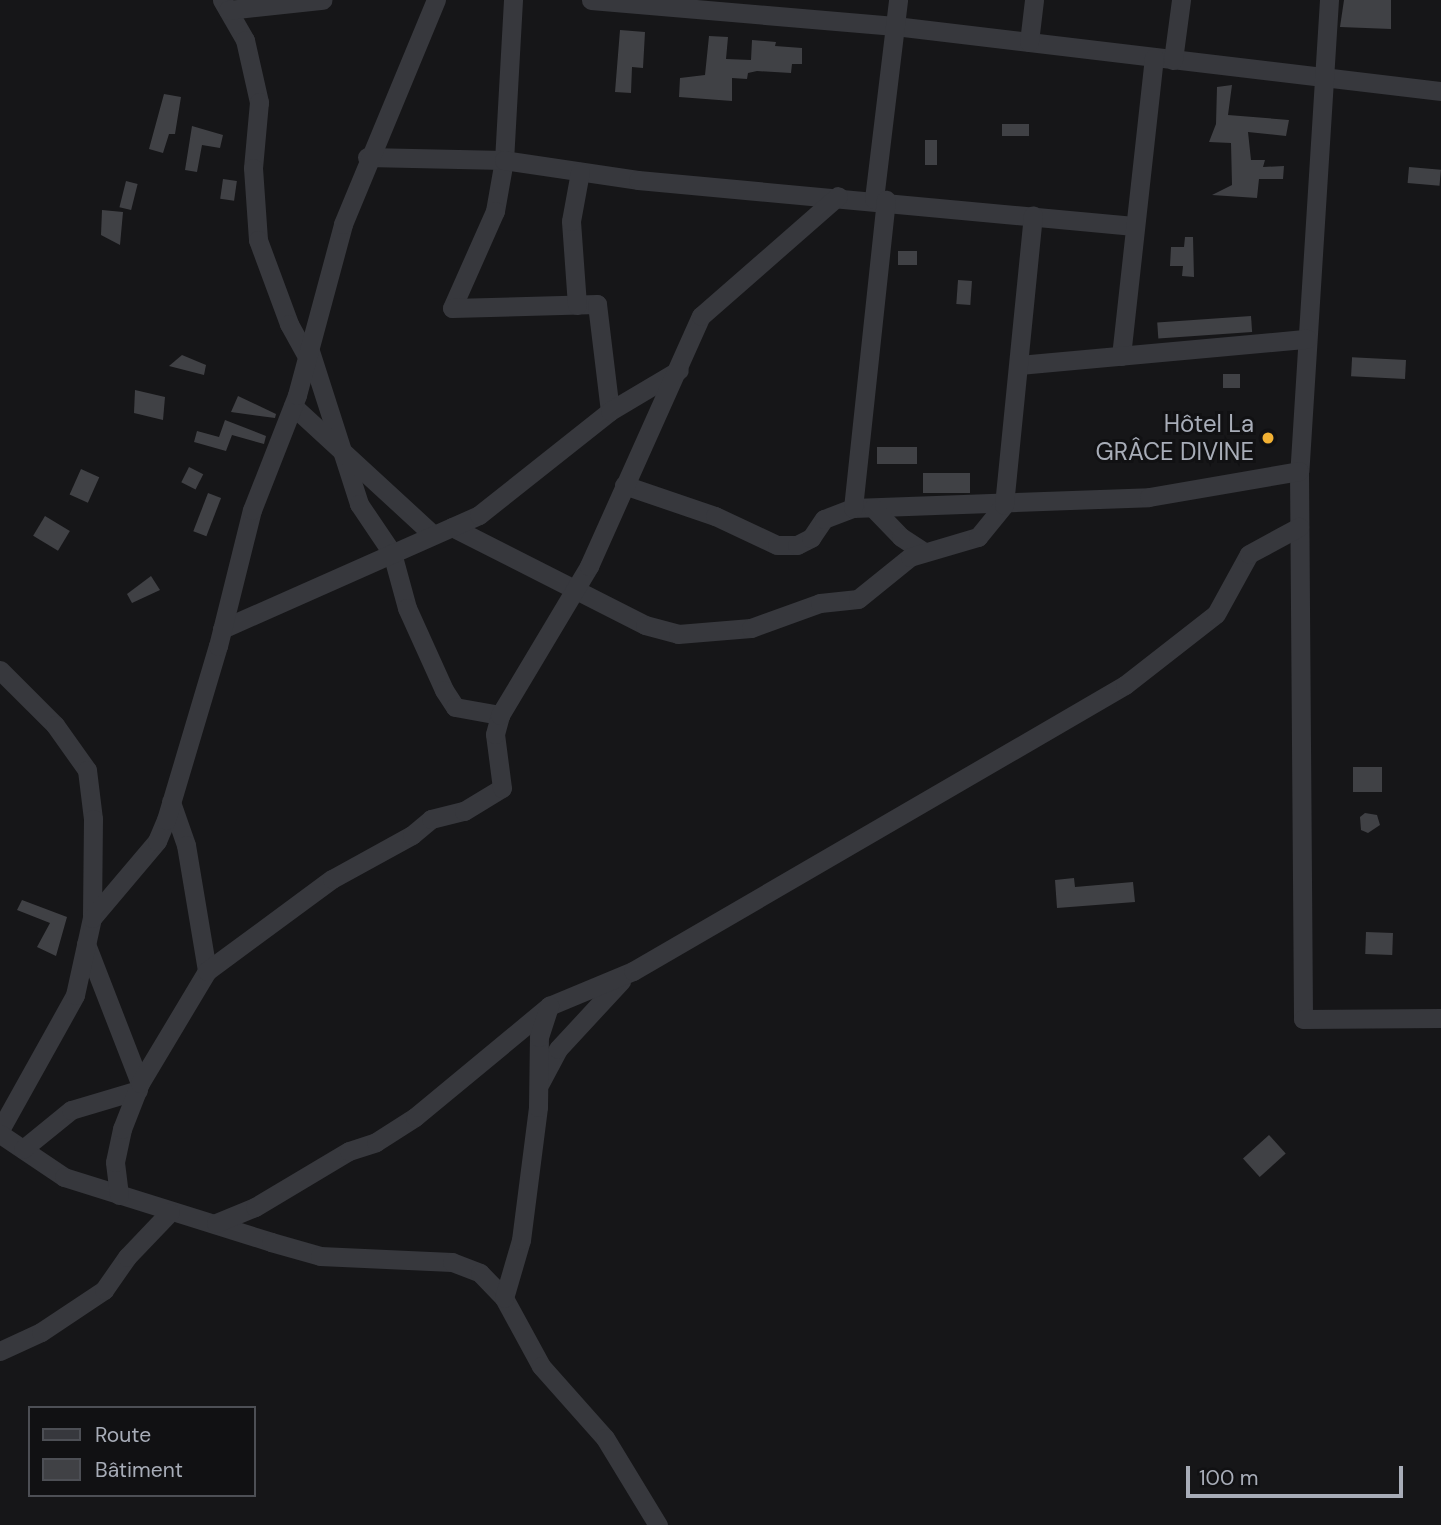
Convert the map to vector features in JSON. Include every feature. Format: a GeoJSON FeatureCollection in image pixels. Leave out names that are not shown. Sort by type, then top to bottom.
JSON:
{"type":"FeatureCollection","features":[{"type":"Feature","properties":{"kind":"street"},"geometry":{"type":"LineString","coordinates":[[322,0],[225,5],[245,40],[259,102],[253,168],[258,240],[289,324],[308,352],[359,504],[392,553],[407,608],[449,699],[455,707],[500,715]]}},
{"type":"Feature","properties":{"kind":"street"},"geometry":{"type":"LineString","coordinates":[[92,918],[157,841],[222,629],[252,510],[293,405],[367,157],[402,91],[436,0]]}},
{"type":"Feature","properties":{"kind":"street"},"geometry":{"type":"LineString","coordinates":[[513,0],[504,160],[495,211],[452,308],[597,304],[610,411]]}},
{"type":"Feature","properties":{"kind":"street"},"geometry":{"type":"LineString","coordinates":[[590,0],[895,26],[1441,91]]}},
{"type":"Feature","properties":{"kind":"street"},"geometry":{"type":"LineString","coordinates":[[863,508],[880,199],[898,0]]}},
{"type":"Feature","properties":{"kind":"street"},"geometry":{"type":"LineString","coordinates":[[1029,42],[1034,0]]}},
{"type":"Feature","properties":{"kind":"street"},"geometry":{"type":"LineString","coordinates":[[1121,356],[1134,226],[1164,59],[1181,0]]}},
{"type":"Feature","properties":{"kind":"street"},"geometry":{"type":"LineString","coordinates":[[1329,0],[1299,471],[1303,1019],[1441,1018]]}},
{"type":"Feature","properties":{"kind":"street"},"geometry":{"type":"LineString","coordinates":[[367,157],[504,160],[580,172],[880,199],[1134,226]]}},
{"type":"Feature","properties":{"kind":"street"},"geometry":{"type":"LineString","coordinates":[[577,305],[571,221],[580,172]]}},
{"type":"Feature","properties":{"kind":"street"},"geometry":{"type":"LineString","coordinates":[[119,1195],[115,1161],[139,1086],[207,971],[332,879],[443,813],[464,811],[497,793],[504,781],[495,734],[500,715],[577,588],[679,370],[701,316],[838,196]]}},
{"type":"Feature","properties":{"kind":"street"},"geometry":{"type":"LineString","coordinates":[[452,527],[577,588],[645,625],[678,634],[720,634],[751,628],[820,603],[858,599],[893,569],[924,552],[978,537],[1004,505],[1033,215]]}},
{"type":"Feature","properties":{"kind":"street"},"geometry":{"type":"LineString","coordinates":[[1019,365],[1307,339]]}},
{"type":"Feature","properties":{"kind":"street"},"geometry":{"type":"LineString","coordinates":[[222,629],[479,515],[610,411],[679,370]]}},
{"type":"Feature","properties":{"kind":"street"},"geometry":{"type":"LineString","coordinates":[[293,405],[432,534]]}},
{"type":"Feature","properties":{"kind":"street"},"geometry":{"type":"LineString","coordinates":[[624,485],[715,516],[777,544],[797,545],[811,538],[824,519],[863,508],[1004,505],[1149,497],[1299,471]]}},
{"type":"Feature","properties":{"kind":"street"},"geometry":{"type":"LineString","coordinates":[[863,508],[924,552]]}},
{"type":"Feature","properties":{"kind":"street"},"geometry":{"type":"LineString","coordinates":[[216,1223],[255,1207],[331,1161],[386,1136],[549,1006],[633,971],[1125,685],[1216,614],[1250,554],[1299,527]]}},
{"type":"Feature","properties":{"kind":"street"},"geometry":{"type":"LineString","coordinates":[[0,670],[55,725],[87,770],[93,819],[92,918],[75,995],[0,1132],[64,1177],[170,1212],[216,1223],[320,1256],[452,1262],[480,1273],[504,1298],[541,1366],[605,1438],[658,1525]]}},
{"type":"Feature","properties":{"kind":"street"},"geometry":{"type":"LineString","coordinates":[[171,802],[186,845],[207,971]]}},
{"type":"Feature","properties":{"kind":"street"},"geometry":{"type":"LineString","coordinates":[[86,943],[139,1086]]}},
{"type":"Feature","properties":{"kind":"street"},"geometry":{"type":"LineString","coordinates":[[538,1087],[558,1049],[633,971]]}},
{"type":"Feature","properties":{"kind":"street"},"geometry":{"type":"LineString","coordinates":[[504,1298],[521,1240],[538,1087],[539,1037],[549,1006]]}},
{"type":"Feature","properties":{"kind":"street"},"geometry":{"type":"LineString","coordinates":[[23,1149],[71,1110],[139,1086]]}},
{"type":"Feature","properties":{"kind":"street"},"geometry":{"type":"LineString","coordinates":[[0,1351],[41,1332],[104,1290],[127,1257],[170,1212]]}},
{"type":"Feature","properties":{"kind":"building"},"geometry":{"type":"Polygon","coordinates":[[[1344,0],[1391,0],[1391,29],[1340,27],[1344,0]]]}},
{"type":"Feature","properties":{"kind":"building"},"geometry":{"type":"Polygon","coordinates":[[[620,30],[645,32],[643,68],[632,67],[631,93],[615,92],[620,30]]]}},
{"type":"Feature","properties":{"kind":"building"},"geometry":{"type":"Polygon","coordinates":[[[709,36],[728,37],[726,59],[751,60],[752,40],[776,42],[775,46],[802,48],[802,64],[792,64],[791,73],[757,71],[748,73],[747,79],[732,78],[732,101],[679,97],[680,78],[705,75],[709,36]]]}},
{"type":"Feature","properties":{"kind":"building"},"geometry":{"type":"Polygon","coordinates":[[[1232,85],[1228,115],[1289,120],[1286,136],[1248,132],[1251,160],[1265,160],[1263,167],[1284,166],[1283,179],[1259,179],[1257,198],[1212,195],[1232,185],[1231,143],[1209,142],[1216,124],[1217,87],[1232,85]]]}},
{"type":"Feature","properties":{"kind":"building"},"geometry":{"type":"Polygon","coordinates":[[[164,94],[181,97],[175,134],[169,134],[163,153],[149,149],[164,94]]]}},
{"type":"Feature","properties":{"kind":"building"},"geometry":{"type":"Polygon","coordinates":[[[1002,124],[1029,124],[1029,136],[1002,136],[1002,124]]]}},
{"type":"Feature","properties":{"kind":"building"},"geometry":{"type":"Polygon","coordinates":[[[192,126],[223,135],[220,148],[202,145],[197,172],[185,170],[192,126]]]}},
{"type":"Feature","properties":{"kind":"building"},"geometry":{"type":"Polygon","coordinates":[[[925,140],[937,140],[937,165],[925,165],[925,140]]]}},
{"type":"Feature","properties":{"kind":"building"},"geometry":{"type":"Polygon","coordinates":[[[1409,167],[1441,170],[1439,186],[1408,183],[1409,167]]]}},
{"type":"Feature","properties":{"kind":"building"},"geometry":{"type":"Polygon","coordinates":[[[223,179],[237,181],[234,201],[220,199],[223,179]]]}},
{"type":"Feature","properties":{"kind":"building"},"geometry":{"type":"Polygon","coordinates":[[[126,181],[138,184],[131,210],[119,207],[126,181]]]}},
{"type":"Feature","properties":{"kind":"building"},"geometry":{"type":"Polygon","coordinates":[[[102,210],[123,212],[120,245],[101,235],[102,210]]]}},
{"type":"Feature","properties":{"kind":"building"},"geometry":{"type":"Polygon","coordinates":[[[1185,237],[1193,237],[1194,277],[1182,276],[1183,266],[1170,266],[1171,247],[1184,247],[1185,237]]]}},
{"type":"Feature","properties":{"kind":"building"},"geometry":{"type":"Polygon","coordinates":[[[898,251],[917,251],[917,265],[898,265],[898,251]]]}},
{"type":"Feature","properties":{"kind":"building"},"geometry":{"type":"Polygon","coordinates":[[[958,280],[972,281],[970,305],[956,304],[958,280]]]}},
{"type":"Feature","properties":{"kind":"building"},"geometry":{"type":"Polygon","coordinates":[[[1251,316],[1252,332],[1158,339],[1157,323],[1251,316]]]}},
{"type":"Feature","properties":{"kind":"building"},"geometry":{"type":"Polygon","coordinates":[[[182,355],[206,365],[204,375],[169,366],[182,355]]]}},
{"type":"Feature","properties":{"kind":"building"},"geometry":{"type":"Polygon","coordinates":[[[1352,357],[1406,360],[1405,379],[1351,376],[1352,357]]]}},
{"type":"Feature","properties":{"kind":"building"},"geometry":{"type":"Polygon","coordinates":[[[1223,374],[1240,374],[1240,388],[1223,388],[1223,374]]]}},
{"type":"Feature","properties":{"kind":"building"},"geometry":{"type":"Polygon","coordinates":[[[135,390],[165,397],[163,420],[134,413],[135,390]]]}},
{"type":"Feature","properties":{"kind":"building"},"geometry":{"type":"Polygon","coordinates":[[[238,396],[276,414],[275,418],[231,412],[238,396]]]}},
{"type":"Feature","properties":{"kind":"building"},"geometry":{"type":"Polygon","coordinates":[[[225,420],[266,436],[264,444],[232,435],[226,451],[194,442],[197,431],[219,437],[225,420]]]}},
{"type":"Feature","properties":{"kind":"building"},"geometry":{"type":"Polygon","coordinates":[[[877,447],[917,447],[917,464],[877,464],[877,447]]]}},
{"type":"Feature","properties":{"kind":"building"},"geometry":{"type":"Polygon","coordinates":[[[189,467],[203,474],[196,489],[181,482],[189,467]]]}},
{"type":"Feature","properties":{"kind":"building"},"geometry":{"type":"Polygon","coordinates":[[[81,469],[99,477],[88,503],[70,495],[81,469]]]}},
{"type":"Feature","properties":{"kind":"building"},"geometry":{"type":"Polygon","coordinates":[[[923,473],[970,473],[970,493],[923,493],[923,473]]]}},
{"type":"Feature","properties":{"kind":"building"},"geometry":{"type":"Polygon","coordinates":[[[208,493],[221,498],[206,536],[193,531],[208,493]]]}},
{"type":"Feature","properties":{"kind":"building"},"geometry":{"type":"Polygon","coordinates":[[[45,516],[70,531],[58,551],[33,536],[45,516]]]}},
{"type":"Feature","properties":{"kind":"building"},"geometry":{"type":"Polygon","coordinates":[[[151,576],[160,590],[132,603],[127,594],[151,576]]]}},
{"type":"Feature","properties":{"kind":"building"},"geometry":{"type":"Polygon","coordinates":[[[1353,767],[1382,767],[1382,792],[1353,792],[1353,767]]]}},
{"type":"Feature","properties":{"kind":"building"},"geometry":{"type":"Polygon","coordinates":[[[1365,813],[1377,815],[1380,825],[1368,833],[1361,830],[1360,817],[1365,813]]]}},
{"type":"Feature","properties":{"kind":"building"},"geometry":{"type":"Polygon","coordinates":[[[1074,878],[1075,887],[1133,882],[1135,902],[1057,908],[1055,880],[1074,878]]]}},
{"type":"Feature","properties":{"kind":"building"},"geometry":{"type":"Polygon","coordinates":[[[22,900],[67,917],[56,956],[37,947],[50,923],[17,910],[22,900]]]}},
{"type":"Feature","properties":{"kind":"building"},"geometry":{"type":"Polygon","coordinates":[[[1366,932],[1393,933],[1392,955],[1365,954],[1366,932]]]}},
{"type":"Feature","properties":{"kind":"building"},"geometry":{"type":"Polygon","coordinates":[[[1269,1135],[1286,1154],[1260,1177],[1243,1158],[1269,1135]]]}},
{"type":"Feature","properties":{"kind":"place","name":"Hôtel La GRÂCE DIVINE"},"geometry":{"type":"Point","coordinates":[1268,438]}}]}
